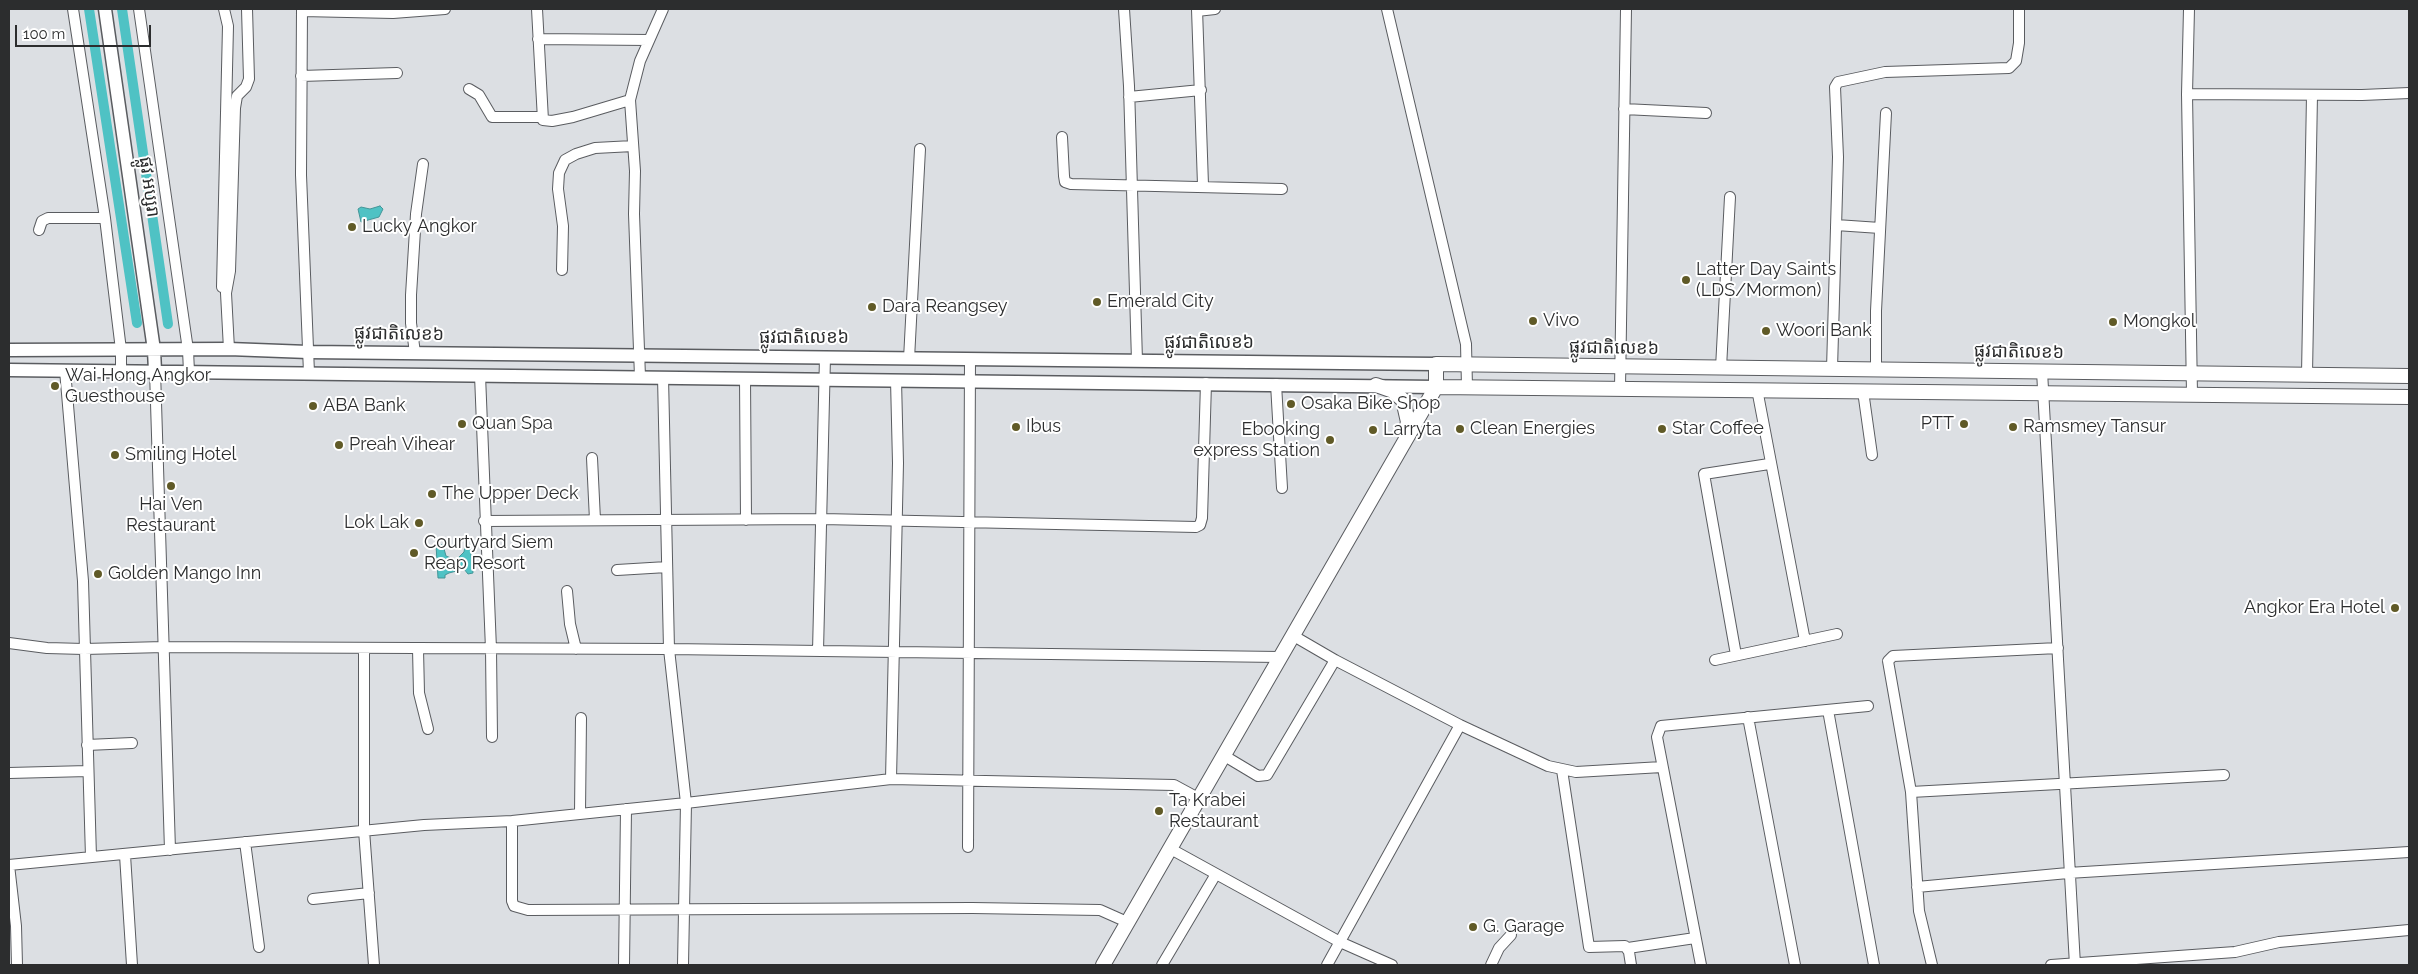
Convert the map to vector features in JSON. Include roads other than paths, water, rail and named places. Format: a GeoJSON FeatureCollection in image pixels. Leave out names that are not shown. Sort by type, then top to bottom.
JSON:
{"type":"FeatureCollection","features":[{"type":"Feature","properties":{"kind":"highway","name":"ផ្លូវជាតិលេខ៦"},"geometry":{"type":"LineString","coordinates":[[1436,364],[2409,376]]}},
{"type":"Feature","properties":{"kind":"highway"},"geometry":{"type":"LineString","coordinates":[[1108,963],[1127,922],[1169,848],[1436,387],[1436,364]]}},
{"type":"Feature","properties":{"kind":"highway"},"geometry":{"type":"LineString","coordinates":[[1376,385],[1393,391],[1403,400],[1408,422],[1402,446]]}},
{"type":"Feature","properties":{"kind":"highway"},"geometry":{"type":"LineString","coordinates":[[1436,387],[2409,397]]}},
{"type":"Feature","properties":{"kind":"main road","name":"ផ្លូវ អប្សរា"},"geometry":{"type":"LineString","coordinates":[[105,9],[154,350],[155,372]]}},
{"type":"Feature","properties":{"kind":"main road","name":"ផ្លូវជាតិលេខ៦"},"geometry":{"type":"LineString","coordinates":[[9,350],[229,349],[308,352],[1436,364]]}},
{"type":"Feature","properties":{"kind":"main road"},"geometry":{"type":"LineString","coordinates":[[9,370],[1436,387]]}},
{"type":"Feature","properties":{"kind":"street"},"geometry":{"type":"LineString","coordinates":[[73,9],[105,218],[121,350],[121,371]]}},
{"type":"Feature","properties":{"kind":"street"},"geometry":{"type":"LineString","coordinates":[[139,9],[188,350],[189,372]]}},
{"type":"Feature","properties":{"kind":"street"},"geometry":{"type":"LineString","coordinates":[[224,9],[228,26],[222,314],[227,320]]}},
{"type":"Feature","properties":{"kind":"street"},"geometry":{"type":"LineString","coordinates":[[229,349],[226,293],[230,270],[235,108],[237,96],[246,87],[249,79],[247,9]]}},
{"type":"Feature","properties":{"kind":"street"},"geometry":{"type":"LineString","coordinates":[[309,373],[301,175],[302,10],[393,11],[445,9]]}},
{"type":"Feature","properties":{"kind":"street"},"geometry":{"type":"LineString","coordinates":[[537,9],[542,117],[545,121],[558,120],[630,100]]}},
{"type":"Feature","properties":{"kind":"street"},"geometry":{"type":"LineString","coordinates":[[640,377],[634,214],[636,171],[630,100],[649,40],[663,9]]}},
{"type":"Feature","properties":{"kind":"street"},"geometry":{"type":"LineString","coordinates":[[1124,9],[1129,97],[1137,361]]}},
{"type":"Feature","properties":{"kind":"street"},"geometry":{"type":"LineString","coordinates":[[1203,185],[1197,10],[1215,9]]}},
{"type":"Feature","properties":{"kind":"street"},"geometry":{"type":"LineString","coordinates":[[1387,9],[1466,344],[1467,387]]}},
{"type":"Feature","properties":{"kind":"street"},"geometry":{"type":"LineString","coordinates":[[1620,388],[1626,9]]}},
{"type":"Feature","properties":{"kind":"street"},"geometry":{"type":"LineString","coordinates":[[1832,369],[1838,157],[1835,87],[1838,82],[1885,72],[2009,68],[2016,61],[2019,42],[2019,9]]}},
{"type":"Feature","properties":{"kind":"street"},"geometry":{"type":"LineString","coordinates":[[2189,9],[2187,94],[2192,394]]}},
{"type":"Feature","properties":{"kind":"street"},"geometry":{"type":"LineString","coordinates":[[538,39],[649,40]]}},
{"type":"Feature","properties":{"kind":"street"},"geometry":{"type":"LineString","coordinates":[[301,76],[397,73]]}},
{"type":"Feature","properties":{"kind":"street"},"geometry":{"type":"LineString","coordinates":[[469,89],[479,95],[492,117],[542,117]]}},
{"type":"Feature","properties":{"kind":"street"},"geometry":{"type":"LineString","coordinates":[[1129,97],[1201,90]]}},
{"type":"Feature","properties":{"kind":"street"},"geometry":{"type":"LineString","coordinates":[[2187,94],[2312,95],[2409,92]]}},
{"type":"Feature","properties":{"kind":"street"},"geometry":{"type":"LineString","coordinates":[[2307,374],[2312,95]]}},
{"type":"Feature","properties":{"kind":"street"},"geometry":{"type":"LineString","coordinates":[[1624,109],[1706,113]]}},
{"type":"Feature","properties":{"kind":"street"},"geometry":{"type":"LineString","coordinates":[[1876,370],[1876,310],[1886,113]]}},
{"type":"Feature","properties":{"kind":"street"},"geometry":{"type":"LineString","coordinates":[[1062,137],[1065,182],[1282,188]]}},
{"type":"Feature","properties":{"kind":"street"},"geometry":{"type":"LineString","coordinates":[[562,270],[563,226],[558,189],[559,173],[564,160],[594,148],[633,146]]}},
{"type":"Feature","properties":{"kind":"street"},"geometry":{"type":"LineString","coordinates":[[909,358],[920,149]]}},
{"type":"Feature","properties":{"kind":"street"},"geometry":{"type":"LineString","coordinates":[[415,353],[411,324],[411,295],[416,214],[423,164]]}},
{"type":"Feature","properties":{"kind":"street"},"geometry":{"type":"LineString","coordinates":[[1721,368],[1730,197]]}},
{"type":"Feature","properties":{"kind":"street"},"geometry":{"type":"LineString","coordinates":[[39,230],[42,221],[48,218],[105,218]]}},
{"type":"Feature","properties":{"kind":"street"},"geometry":{"type":"LineString","coordinates":[[1836,225],[1880,228]]}},
{"type":"Feature","properties":{"kind":"street"},"geometry":{"type":"LineString","coordinates":[[818,651],[825,357]]}},
{"type":"Feature","properties":{"kind":"street"},"geometry":{"type":"LineString","coordinates":[[968,848],[970,359]]}},
{"type":"Feature","properties":{"kind":"street"},"geometry":{"type":"LineString","coordinates":[[65,370],[83,582],[91,857]]}},
{"type":"Feature","properties":{"kind":"street"},"geometry":{"type":"LineString","coordinates":[[2042,371],[2058,648],[2068,873],[2075,964]]}},
{"type":"Feature","properties":{"kind":"street"},"geometry":{"type":"LineString","coordinates":[[155,372],[170,850]]}},
{"type":"Feature","properties":{"kind":"street"},"geometry":{"type":"LineString","coordinates":[[480,375],[484,521],[491,649],[492,737]]}},
{"type":"Feature","properties":{"kind":"street"},"geometry":{"type":"LineString","coordinates":[[663,377],[669,649],[686,803],[685,908],[682,965]]}},
{"type":"Feature","properties":{"kind":"street"},"geometry":{"type":"LineString","coordinates":[[745,378],[746,520]]}},
{"type":"Feature","properties":{"kind":"street"},"geometry":{"type":"LineString","coordinates":[[891,779],[898,463],[896,380]]}},
{"type":"Feature","properties":{"kind":"street"},"geometry":{"type":"LineString","coordinates":[[484,521],[822,519],[1200,525],[1206,383]]}},
{"type":"Feature","properties":{"kind":"street"},"geometry":{"type":"LineString","coordinates":[[1276,384],[1282,488]]}},
{"type":"Feature","properties":{"kind":"street"},"geometry":{"type":"LineString","coordinates":[[1757,389],[1769,464],[1805,641]]}},
{"type":"Feature","properties":{"kind":"street"},"geometry":{"type":"LineString","coordinates":[[1863,391],[1872,455]]}},
{"type":"Feature","properties":{"kind":"street"},"geometry":{"type":"LineString","coordinates":[[592,458],[595,520]]}},
{"type":"Feature","properties":{"kind":"street"},"geometry":{"type":"LineString","coordinates":[[1736,655],[1704,474],[1769,464]]}},
{"type":"Feature","properties":{"kind":"street"},"geometry":{"type":"LineString","coordinates":[[616,570],[667,567]]}},
{"type":"Feature","properties":{"kind":"street"},"geometry":{"type":"LineString","coordinates":[[567,591],[570,624],[576,649]]}},
{"type":"Feature","properties":{"kind":"street"},"geometry":{"type":"LineString","coordinates":[[1715,660],[1837,634]]}},
{"type":"Feature","properties":{"kind":"street"},"geometry":{"type":"LineString","coordinates":[[1292,635],[1335,660],[1460,725],[1548,766],[1576,772],[1662,767]]}},
{"type":"Feature","properties":{"kind":"street"},"geometry":{"type":"LineString","coordinates":[[9,643],[46,648],[84,649],[164,647],[669,649],[1280,658]]}},
{"type":"Feature","properties":{"kind":"street"},"geometry":{"type":"LineString","coordinates":[[1932,965],[1919,911],[1911,792],[1887,662],[1893,656],[2058,648]]}},
{"type":"Feature","properties":{"kind":"street"},"geometry":{"type":"LineString","coordinates":[[364,649],[364,830],[374,965]]}},
{"type":"Feature","properties":{"kind":"street"},"geometry":{"type":"LineString","coordinates":[[418,649],[419,693],[428,729]]}},
{"type":"Feature","properties":{"kind":"street"},"geometry":{"type":"LineString","coordinates":[[1223,755],[1258,776],[1267,775],[1335,660]]}},
{"type":"Feature","properties":{"kind":"street"},"geometry":{"type":"LineString","coordinates":[[1701,965],[1662,767],[1657,737],[1661,726],[1868,706]]}},
{"type":"Feature","properties":{"kind":"street"},"geometry":{"type":"LineString","coordinates":[[1828,710],[1874,965]]}},
{"type":"Feature","properties":{"kind":"street"},"geometry":{"type":"LineString","coordinates":[[1748,717],[1795,965]]}},
{"type":"Feature","properties":{"kind":"street"},"geometry":{"type":"LineString","coordinates":[[580,813],[581,718]]}},
{"type":"Feature","properties":{"kind":"street"},"geometry":{"type":"LineString","coordinates":[[1327,965],[1460,725]]}},
{"type":"Feature","properties":{"kind":"street"},"geometry":{"type":"LineString","coordinates":[[87,744],[132,743]]}},
{"type":"Feature","properties":{"kind":"street"},"geometry":{"type":"LineString","coordinates":[[1562,770],[1589,947],[1622,945],[1628,948],[1695,938]]}},
{"type":"Feature","properties":{"kind":"street"},"geometry":{"type":"LineString","coordinates":[[9,773],[88,771]]}},
{"type":"Feature","properties":{"kind":"street"},"geometry":{"type":"LineString","coordinates":[[1911,792],[2224,775]]}},
{"type":"Feature","properties":{"kind":"street"},"geometry":{"type":"LineString","coordinates":[[18,965],[16,926],[9,865],[364,830],[512,821],[891,779],[1174,785],[1198,798]]}},
{"type":"Feature","properties":{"kind":"street"},"geometry":{"type":"LineString","coordinates":[[624,965],[626,809]]}},
{"type":"Feature","properties":{"kind":"street"},"geometry":{"type":"LineString","coordinates":[[512,821],[514,906],[528,910],[685,908],[1100,910],[1127,922]]}},
{"type":"Feature","properties":{"kind":"street"},"geometry":{"type":"LineString","coordinates":[[244,842],[258,947]]}},
{"type":"Feature","properties":{"kind":"street"},"geometry":{"type":"LineString","coordinates":[[1169,848],[1340,942],[1392,965]]}},
{"type":"Feature","properties":{"kind":"street"},"geometry":{"type":"LineString","coordinates":[[1917,887],[2068,873],[2409,852]]}},
{"type":"Feature","properties":{"kind":"street"},"geometry":{"type":"LineString","coordinates":[[125,854],[132,965]]}},
{"type":"Feature","properties":{"kind":"street"},"geometry":{"type":"LineString","coordinates":[[1162,965],[1216,874]]}},
{"type":"Feature","properties":{"kind":"street"},"geometry":{"type":"LineString","coordinates":[[313,899],[369,892]]}},
{"type":"Feature","properties":{"kind":"street"},"geometry":{"type":"LineString","coordinates":[[2051,965],[2235,952],[2278,942],[2409,930]]}},
{"type":"Feature","properties":{"kind":"street"},"geometry":{"type":"LineString","coordinates":[[1490,965],[1499,948],[1510,935]]}},
{"type":"Feature","properties":{"kind":"street"},"geometry":{"type":"LineString","coordinates":[[1628,948],[1632,965]]}},
{"type":"Feature","properties":{"kind":"water"},"geometry":{"type":"Polygon","coordinates":[[[380,206],[383,209],[379,217],[361,222],[358,209],[361,207],[370,209],[380,206]]]}},
{"type":"Feature","properties":{"kind":"water"},"geometry":{"type":"Polygon","coordinates":[[[436,545],[443,545],[446,556],[456,560],[464,552],[465,546],[470,545],[473,573],[468,574],[464,569],[449,573],[445,575],[445,578],[438,578],[436,545]]]}},
{"type":"Feature","properties":{"kind":"waterway"},"geometry":{"type":"LineString","coordinates":[[89,9],[137,323]]}},
{"type":"Feature","properties":{"kind":"waterway"},"geometry":{"type":"LineString","coordinates":[[122,9],[168,324]]}},
{"type":"Feature","properties":{"kind":"place","name":"Lucky Angkor"},"geometry":{"type":"Point","coordinates":[352,227]}},
{"type":"Feature","properties":{"kind":"place","name":"Latter Day Saints (LDS/Mormon)"},"geometry":{"type":"Point","coordinates":[1686,280]}},
{"type":"Feature","properties":{"kind":"place","name":"Emerald City"},"geometry":{"type":"Point","coordinates":[1097,302]}},
{"type":"Feature","properties":{"kind":"place","name":"Dara Reangsey"},"geometry":{"type":"Point","coordinates":[872,307]}},
{"type":"Feature","properties":{"kind":"place","name":"Vivo"},"geometry":{"type":"Point","coordinates":[1533,321]}},
{"type":"Feature","properties":{"kind":"place","name":"Mongkol"},"geometry":{"type":"Point","coordinates":[2113,322]}},
{"type":"Feature","properties":{"kind":"place","name":"Woori Bank"},"geometry":{"type":"Point","coordinates":[1766,331]}},
{"type":"Feature","properties":{"kind":"place","name":"Wai Hong Angkor Guesthouse"},"geometry":{"type":"Point","coordinates":[55,386]}},
{"type":"Feature","properties":{"kind":"place","name":"Osaka Bike Shop"},"geometry":{"type":"Point","coordinates":[1291,404]}},
{"type":"Feature","properties":{"kind":"place","name":"ABA Bank"},"geometry":{"type":"Point","coordinates":[313,406]}},
{"type":"Feature","properties":{"kind":"place","name":"Quan Spa"},"geometry":{"type":"Point","coordinates":[462,424]}},
{"type":"Feature","properties":{"kind":"place","name":"PTT"},"geometry":{"type":"Point","coordinates":[1964,424]}},
{"type":"Feature","properties":{"kind":"place","name":"Ibus"},"geometry":{"type":"Point","coordinates":[1016,427]}},
{"type":"Feature","properties":{"kind":"place","name":"Ramsmey Tansur"},"geometry":{"type":"Point","coordinates":[2013,427]}},
{"type":"Feature","properties":{"kind":"place","name":"Clean Energies"},"geometry":{"type":"Point","coordinates":[1460,429]}},
{"type":"Feature","properties":{"kind":"place","name":"Star Coffee"},"geometry":{"type":"Point","coordinates":[1662,429]}},
{"type":"Feature","properties":{"kind":"place","name":"Larryta"},"geometry":{"type":"Point","coordinates":[1373,430]}},
{"type":"Feature","properties":{"kind":"place","name":"Ebooking express Station"},"geometry":{"type":"Point","coordinates":[1330,440]}},
{"type":"Feature","properties":{"kind":"place","name":"Preah Vihear"},"geometry":{"type":"Point","coordinates":[339,445]}},
{"type":"Feature","properties":{"kind":"place","name":"Smiling Hotel"},"geometry":{"type":"Point","coordinates":[115,455]}},
{"type":"Feature","properties":{"kind":"place","name":"Hai Ven Restaurant"},"geometry":{"type":"Point","coordinates":[171,486]}},
{"type":"Feature","properties":{"kind":"place","name":"The Upper Deck"},"geometry":{"type":"Point","coordinates":[432,494]}},
{"type":"Feature","properties":{"kind":"place","name":"Lok Lak"},"geometry":{"type":"Point","coordinates":[419,523]}},
{"type":"Feature","properties":{"kind":"place","name":"Courtyard Siem Reap Resort"},"geometry":{"type":"Point","coordinates":[414,553]}},
{"type":"Feature","properties":{"kind":"place","name":"Golden Mango Inn"},"geometry":{"type":"Point","coordinates":[98,574]}},
{"type":"Feature","properties":{"kind":"place","name":"Angkor Era Hotel"},"geometry":{"type":"Point","coordinates":[2395,608]}},
{"type":"Feature","properties":{"kind":"place","name":"Ta Krabei Restaurant"},"geometry":{"type":"Point","coordinates":[1159,811]}},
{"type":"Feature","properties":{"kind":"place","name":"G. Garage"},"geometry":{"type":"Point","coordinates":[1473,927]}}]}
